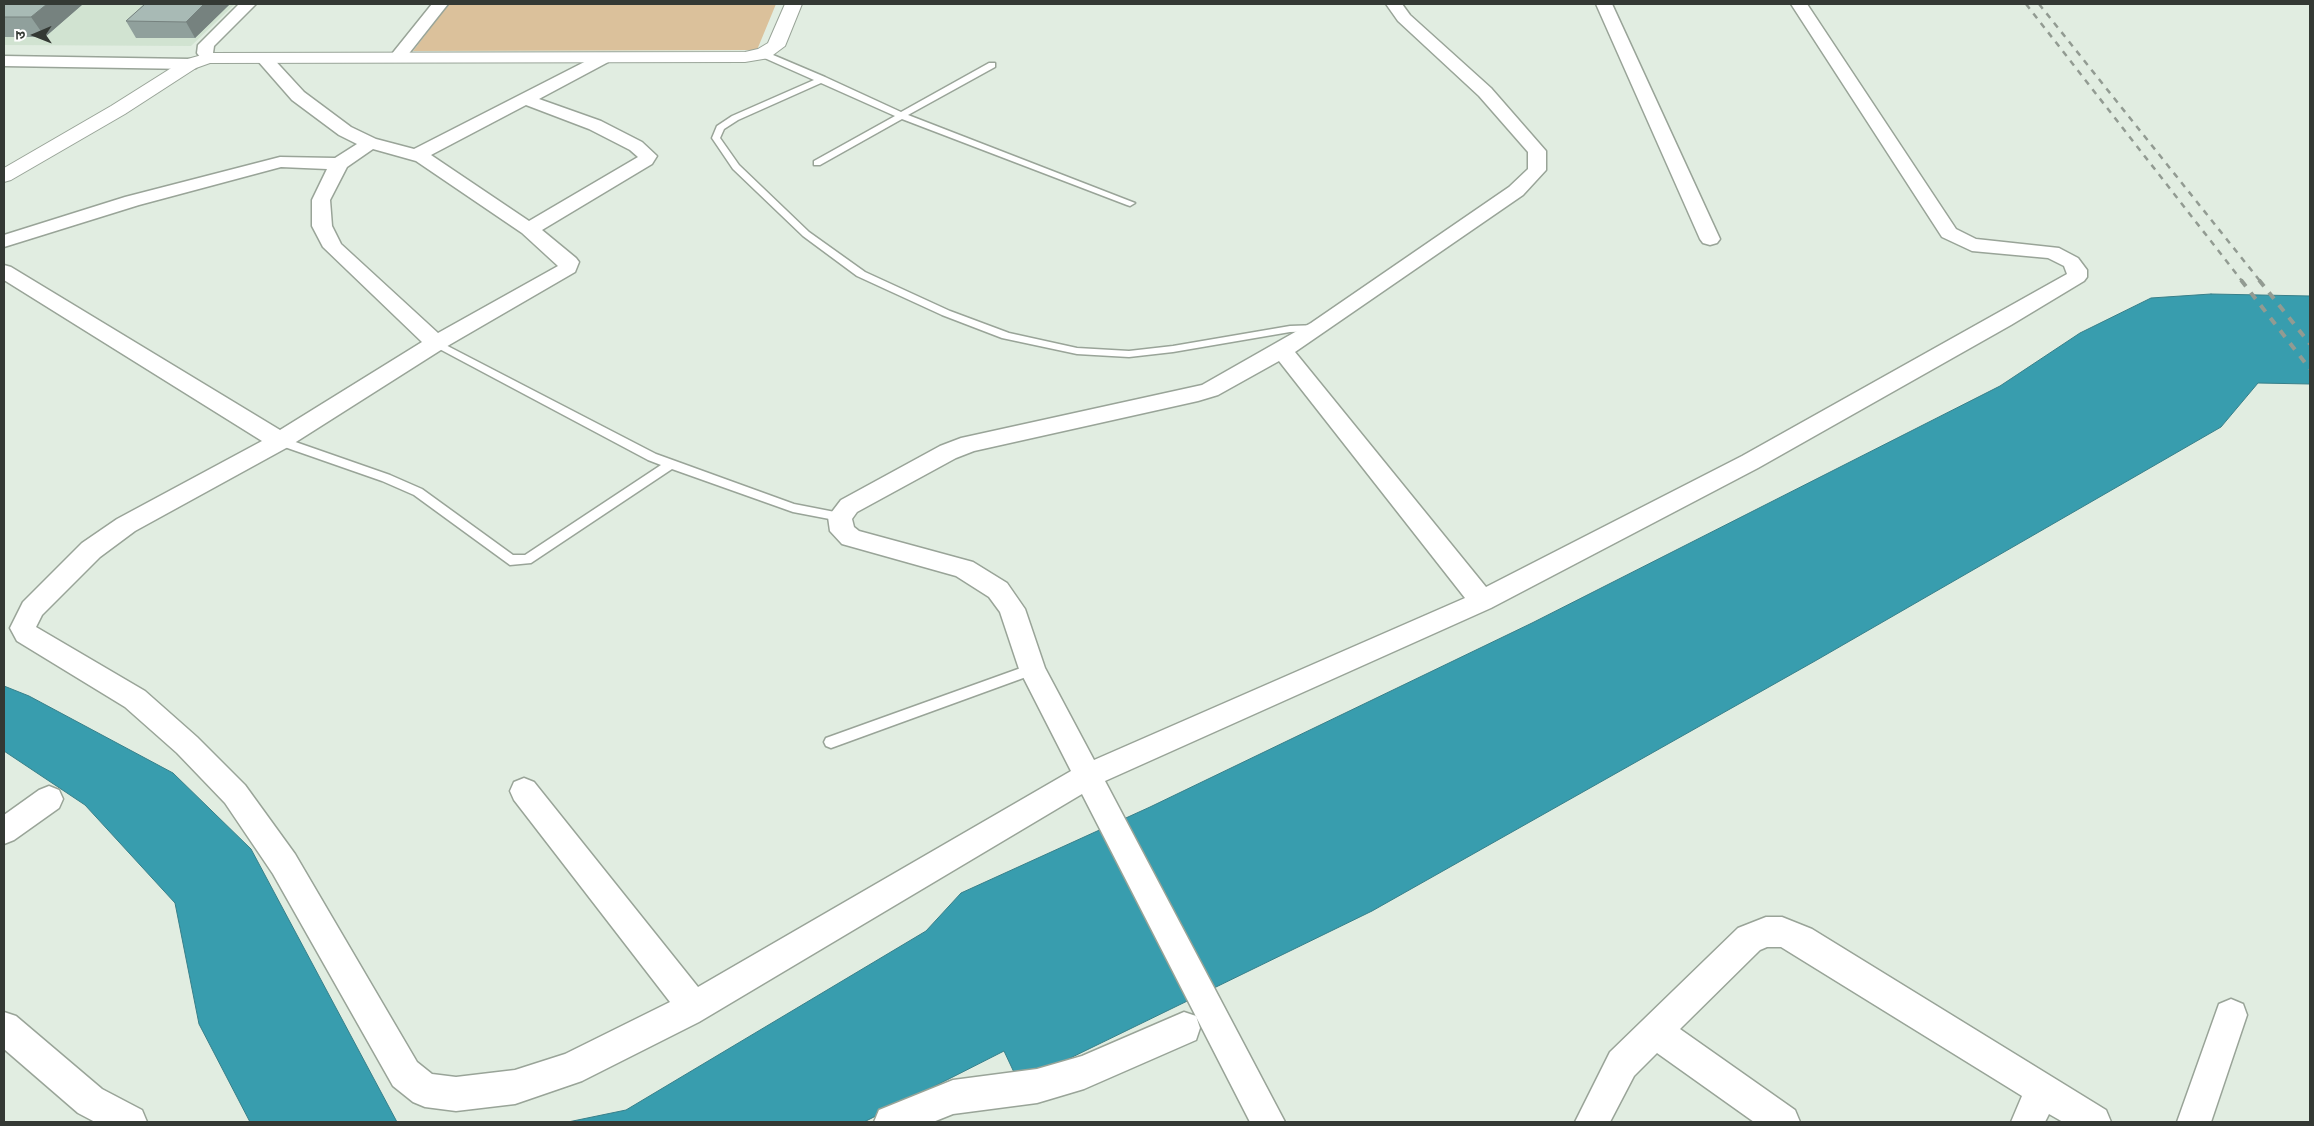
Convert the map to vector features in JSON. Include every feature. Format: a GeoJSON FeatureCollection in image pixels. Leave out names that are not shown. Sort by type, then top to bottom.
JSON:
{"type":"FeatureCollection","features":[{"type":"Feature","properties":{"kind":"street"},"geometry":{"type":"LineString","coordinates":[[209,58],[204,53],[206,46],[248,4]]}},
{"type":"Feature","properties":{"kind":"street"},"geometry":{"type":"LineString","coordinates":[[397,58],[440,4]]}},
{"type":"Feature","properties":{"kind":"street"},"geometry":{"type":"LineString","coordinates":[[4,176],[118,110],[190,64],[209,58],[745,57],[764,54],[776,46],[793,4]]}},
{"type":"Feature","properties":{"kind":"street"},"geometry":{"type":"LineString","coordinates":[[1268,1122],[1032,669],[1012,609],[998,590],[964,569],[851,538],[842,531],[840,517],[849,506],[948,452],[969,444],[1204,392],[1282,350],[1318,328],[1516,191],[1537,170],[1537,151],[1485,92],[1404,18],[1394,4]]}},
{"type":"Feature","properties":{"kind":"street"},"geometry":{"type":"LineString","coordinates":[[1604,4],[1710,239]]}},
{"type":"Feature","properties":{"kind":"street"},"geometry":{"type":"LineString","coordinates":[[263,57],[298,96],[345,131],[370,143],[417,155],[529,229],[569,262],[568,268],[557,276],[436,343],[280,441],[126,525],[92,550],[32,609],[23,628],[26,634],[134,700],[186,745],[235,794],[284,864],[405,1074],[425,1090],[456,1094],[515,1087],[570,1069],[694,1007],[1090,780],[1482,601],[1750,462],[2004,320],[2076,277],[2077,270],[2071,262],[2052,252],[1972,245],[1949,233],[1799,4]]}},
{"type":"Feature","properties":{"kind":"street"},"geometry":{"type":"LineString","coordinates":[[417,155],[527,100],[606,57]]}},
{"type":"Feature","properties":{"kind":"street"},"geometry":{"type":"LineString","coordinates":[[4,61],[190,64]]}},
{"type":"Feature","properties":{"kind":"street"},"geometry":{"type":"LineString","coordinates":[[527,100],[595,125],[636,146],[648,156],[646,160],[529,229]]}},
{"type":"Feature","properties":{"kind":"street"},"geometry":{"type":"LineString","coordinates":[[370,143],[339,164],[322,200],[322,226],[333,247],[436,343]]}},
{"type":"Feature","properties":{"kind":"street"},"geometry":{"type":"LineString","coordinates":[[4,241],[132,201],[280,162],[295,160],[339,164]]}},
{"type":"Feature","properties":{"kind":"street"},"geometry":{"type":"LineString","coordinates":[[4,271],[280,441]]}},
{"type":"Feature","properties":{"kind":"street"},"geometry":{"type":"LineString","coordinates":[[1282,350],[1482,601]]}},
{"type":"Feature","properties":{"kind":"street"},"geometry":{"type":"LineString","coordinates":[[524,791],[694,1007]]}},
{"type":"Feature","properties":{"kind":"street"},"geometry":{"type":"LineString","coordinates":[[4,831],[49,799]]}},
{"type":"Feature","properties":{"kind":"street"},"geometry":{"type":"LineString","coordinates":[[1592,1122],[1622,1064],[1749,939],[1766,932],[1782,932],[1801,940],[2094,1122]]}},
{"type":"Feature","properties":{"kind":"street"},"geometry":{"type":"LineString","coordinates":[[2194,1122],[2231,1015]]}},
{"type":"Feature","properties":{"kind":"street"},"geometry":{"type":"LineString","coordinates":[[891,1122],[954,1097],[1037,1086],[1084,1072],[1184,1028]]}},
{"type":"Feature","properties":{"kind":"street"},"geometry":{"type":"LineString","coordinates":[[1655,1031],[1783,1122]]}},
{"type":"Feature","properties":{"kind":"street"},"geometry":{"type":"LineString","coordinates":[[9,1042],[90,1101],[130,1122]]}},
{"type":"Feature","properties":{"kind":"street"},"geometry":{"type":"LineString","coordinates":[[2028,1122],[2042,1090]]}},
{"type":"Feature","properties":{"kind":"lane"},"geometry":{"type":"LineString","coordinates":[[764,54],[900,115],[1130,203]]}},
{"type":"Feature","properties":{"kind":"lane"},"geometry":{"type":"LineString","coordinates":[[817,163],[992,65]]}},
{"type":"Feature","properties":{"kind":"lane"},"geometry":{"type":"LineString","coordinates":[[822,79],[735,118],[720,128],[716,138],[736,167],[806,234],[861,274],[946,313],[1006,336],[1077,351],[1129,354],[1172,350],[1290,329],[1318,328]]}},
{"type":"Feature","properties":{"kind":"lane"},"geometry":{"type":"LineString","coordinates":[[436,343],[652,457],[793,508],[840,517]]}},
{"type":"Feature","properties":{"kind":"lane"},"geometry":{"type":"LineString","coordinates":[[280,441],[386,478],[418,492],[510,560],[527,560],[672,463]]}},
{"type":"Feature","properties":{"kind":"lane"},"geometry":{"type":"LineString","coordinates":[[831,742],[1032,669]]}},
{"type":"Feature","properties":{"kind":"shaded area"},"geometry":{"type":"Polygon","coordinates":[[[4,4],[235,4],[191,46],[4,45],[4,4]]]}},
{"type":"Feature","properties":{"kind":"shaded area"},"geometry":{"type":"Polygon","coordinates":[[[449,4],[776,4],[757,50],[413,51],[449,4]]]}},
{"type":"Feature","properties":{"kind":"water"},"geometry":{"type":"Polygon","coordinates":[[[2211,294],[2310,296],[2310,384],[2258,383],[2221,427],[1815,661],[1372,911],[1019,1083],[1004,1051],[864,1122],[568,1122],[626,1110],[926,931],[961,893],[1150,807],[1532,623],[2000,386],[2080,333],[2151,298],[2211,294]]]}},
{"type":"Feature","properties":{"kind":"water"},"geometry":{"type":"Polygon","coordinates":[[[4,686],[29,696],[173,773],[251,849],[397,1122],[250,1122],[199,1024],[175,903],[85,805],[4,751],[4,686]]]}},
{"type":"Feature","properties":{"kind":"building"},"geometry":{"type":"Polygon","coordinates":[[[4,4],[47,4],[31,17],[4,17],[4,4]]]}},
{"type":"Feature","properties":{"kind":"building"},"geometry":{"type":"Polygon","coordinates":[[[145,4],[204,4],[186,22],[126,21],[145,4]]]}},
{"type":"Feature","properties":{"kind":"railway"},"geometry":{"type":"LineString","coordinates":[[2026,4],[2242,281]]}},
{"type":"Feature","properties":{"kind":"railway"},"geometry":{"type":"LineString","coordinates":[[2039,4],[2260,281]]}},
{"type":"Feature","properties":{"kind":"railway"},"geometry":{"type":"LineString","coordinates":[[2241,280],[2310,369]]}},
{"type":"Feature","properties":{"kind":"railway"},"geometry":{"type":"LineString","coordinates":[[2259,280],[2310,344]]}}]}
